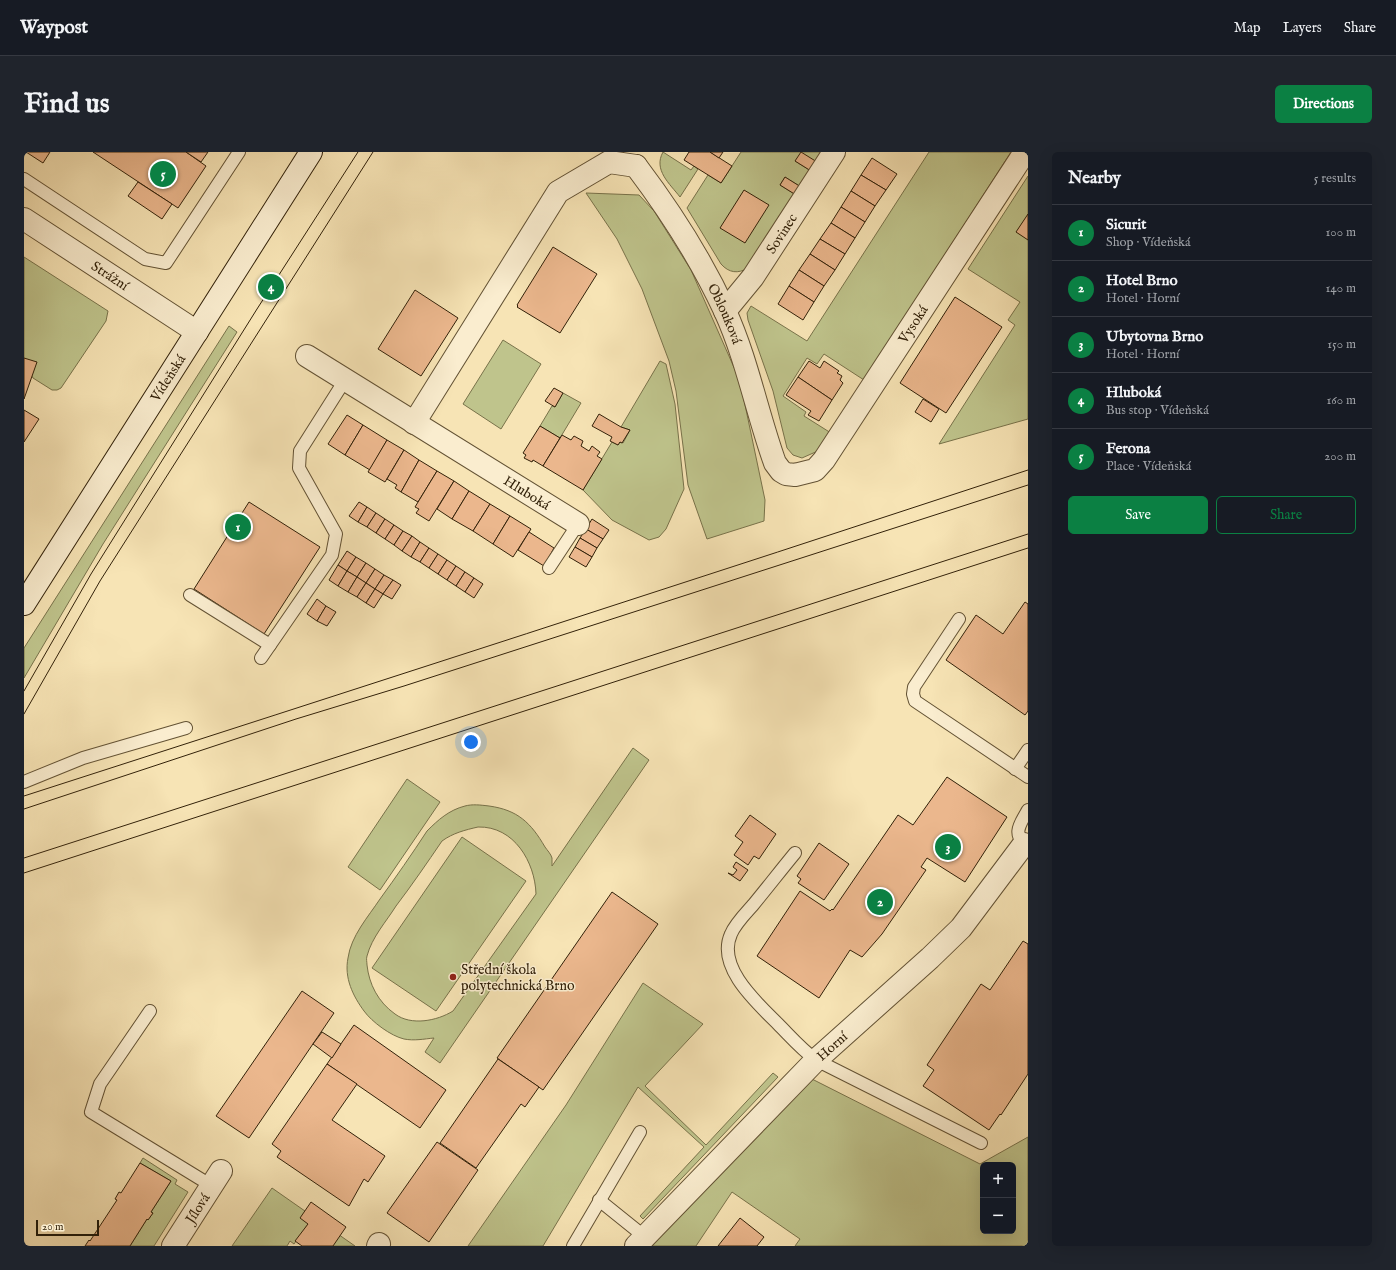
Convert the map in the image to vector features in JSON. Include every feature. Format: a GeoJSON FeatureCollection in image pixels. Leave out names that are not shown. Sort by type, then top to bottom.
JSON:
{"type":"FeatureCollection","features":[{"type":"Feature","properties":{"kind":"street","name":"Vídeňská"},"geometry":{"type":"LineString","coordinates":[[24,604],[311,152]]}},
{"type":"Feature","properties":{"kind":"street","name":"Sovinec"},"geometry":{"type":"LineString","coordinates":[[725,311],[753,277],[834,152]]}},
{"type":"Feature","properties":{"kind":"street","name":"Vysoká"},"geometry":{"type":"LineString","coordinates":[[786,474],[795,475],[805,473],[815,470],[820,466],[1025,152]]}},
{"type":"Feature","properties":{"kind":"street","name":"Oblouková"},"geometry":{"type":"LineString","coordinates":[[637,157],[704,270],[725,311],[775,463],[781,471],[786,474]]}},
{"type":"Feature","properties":{"kind":"street"},"geometry":{"type":"LineString","coordinates":[[414,423],[558,192],[609,162],[637,157]]}},
{"type":"Feature","properties":{"kind":"street","name":"Strážní"},"geometry":{"type":"LineString","coordinates":[[24,219],[196,332]]}},
{"type":"Feature","properties":{"kind":"street","name":"Hluboká"},"geometry":{"type":"LineString","coordinates":[[307,356],[578,524]]}},
{"type":"Feature","properties":{"kind":"street","name":"Horní"},"geometry":{"type":"LineString","coordinates":[[640,1242],[816,1060],[930,958],[961,928],[1026,845]]}},
{"type":"Feature","properties":{"kind":"street","name":"Jílová"},"geometry":{"type":"LineString","coordinates":[[173,1246],[216,1179]]}},
{"type":"Feature","properties":{"kind":"lane"},"geometry":{"type":"LineString","coordinates":[[24,179],[146,259],[166,262],[239,152]]}},
{"type":"Feature","properties":{"kind":"lane"},"geometry":{"type":"LineString","coordinates":[[261,658],[332,555],[336,534],[299,468],[300,451],[345,380]]}},
{"type":"Feature","properties":{"kind":"lane"},"geometry":{"type":"LineString","coordinates":[[550,568],[578,524]]}},
{"type":"Feature","properties":{"kind":"lane"},"geometry":{"type":"LineString","coordinates":[[190,595],[270,645]]}},
{"type":"Feature","properties":{"kind":"lane"},"geometry":{"type":"LineString","coordinates":[[959,619],[914,687],[913,694],[915,701],[1027,778]]}},
{"type":"Feature","properties":{"kind":"lane"},"geometry":{"type":"LineString","coordinates":[[24,782],[83,758],[186,728]]}},
{"type":"Feature","properties":{"kind":"lane"},"geometry":{"type":"LineString","coordinates":[[1016,769],[1028,750]]}},
{"type":"Feature","properties":{"kind":"lane"},"geometry":{"type":"LineString","coordinates":[[1026,845],[1019,839],[1018,828],[1028,810]]}},
{"type":"Feature","properties":{"kind":"lane"},"geometry":{"type":"LineString","coordinates":[[796,853],[733,930],[729,939],[727,950],[730,965],[746,990],[803,1050],[816,1060],[981,1143]]}},
{"type":"Feature","properties":{"kind":"lane"},"geometry":{"type":"LineString","coordinates":[[150,1011],[100,1084],[91,1112],[216,1179]]}},
{"type":"Feature","properties":{"kind":"lane"},"geometry":{"type":"LineString","coordinates":[[573,1246],[640,1132]]}},
{"type":"Feature","properties":{"kind":"lane"},"geometry":{"type":"LineString","coordinates":[[599,1200],[640,1242]]}},
{"type":"Feature","properties":{"kind":"green space"},"geometry":{"type":"Polygon","coordinates":[[[663,152],[691,170],[694,166],[698,169],[680,197],[661,171],[660,159],[663,152]]]}},
{"type":"Feature","properties":{"kind":"green space"},"geometry":{"type":"Polygon","coordinates":[[[741,152],[819,152],[822,154],[817,162],[795,161],[811,171],[801,187],[785,177],[780,185],[796,195],[748,268],[734,272],[730,271],[721,264],[687,208],[708,175],[721,183],[741,152]]]}},
{"type":"Feature","properties":{"kind":"green space"},"geometry":{"type":"Polygon","coordinates":[[[929,152],[1011,152],[864,380],[824,354],[817,364],[807,358],[783,396],[806,412],[804,416],[831,433],[820,450],[802,458],[793,455],[787,448],[773,391],[748,320],[747,313],[751,306],[807,341],[929,152]]]}},
{"type":"Feature","properties":{"kind":"green space"},"geometry":{"type":"Polygon","coordinates":[[[1028,176],[1028,419],[939,444],[1015,325],[1008,320],[1020,302],[968,269],[1028,176]]]}},
{"type":"Feature","properties":{"kind":"green space"},"geometry":{"type":"Polygon","coordinates":[[[586,193],[639,195],[654,211],[691,270],[740,381],[765,500],[764,521],[707,539],[688,485],[676,391],[669,361],[642,289],[617,239],[586,193]]]}},
{"type":"Feature","properties":{"kind":"green space"},"geometry":{"type":"Polygon","coordinates":[[[24,257],[108,311],[106,321],[61,388],[57,390],[52,390],[33,378],[24,363],[24,257]]]}},
{"type":"Feature","properties":{"kind":"green space"},"geometry":{"type":"Polygon","coordinates":[[[229,326],[237,332],[103,544],[24,678],[24,648],[229,326]]]}},
{"type":"Feature","properties":{"kind":"green space"},"geometry":{"type":"Polygon","coordinates":[[[503,340],[541,364],[501,429],[463,404],[503,340]]]}},
{"type":"Feature","properties":{"kind":"green space"},"geometry":{"type":"Polygon","coordinates":[[[660,361],[666,364],[675,404],[684,489],[666,529],[659,537],[649,540],[612,520],[583,490],[612,442],[618,445],[620,442],[623,443],[630,430],[621,427],[660,361]]]}},
{"type":"Feature","properties":{"kind":"green space"},"geometry":{"type":"Polygon","coordinates":[[[563,393],[581,403],[560,438],[540,426],[552,406],[555,407],[563,393]]]}},
{"type":"Feature","properties":{"kind":"green space"},"geometry":{"type":"Polygon","coordinates":[[[633,748],[649,760],[440,1063],[425,1052],[434,1038],[412,1040],[393,1035],[372,1020],[364,1011],[353,993],[347,973],[348,958],[356,934],[427,831],[440,819],[454,810],[471,805],[499,808],[516,814],[529,825],[551,855],[552,866],[633,748]],[[478,827],[468,829],[442,841],[372,942],[367,959],[368,972],[372,986],[384,1004],[401,1018],[416,1021],[432,1020],[453,1011],[536,894],[532,870],[527,858],[512,839],[491,828],[478,827]]]}},
{"type":"Feature","properties":{"kind":"green space"},"geometry":{"type":"Polygon","coordinates":[[[407,779],[440,802],[380,890],[348,867],[407,779]]]}},
{"type":"Feature","properties":{"kind":"green space"},"geometry":{"type":"Polygon","coordinates":[[[462,837],[526,881],[436,1011],[372,968],[462,837]]]}},
{"type":"Feature","properties":{"kind":"green space"},"geometry":{"type":"Polygon","coordinates":[[[643,983],[703,1024],[645,1086],[706,1145],[773,1073],[778,1077],[643,1219],[640,1216],[704,1147],[638,1087],[543,1246],[468,1246],[566,1105],[643,983]]]}},
{"type":"Feature","properties":{"kind":"green space"},"geometry":{"type":"Polygon","coordinates":[[[806,1076],[980,1164],[980,1234],[1016,1234],[1016,1162],[984,1162],[1028,1137],[1028,1246],[795,1246],[800,1239],[732,1192],[696,1246],[645,1246],[806,1076]]]}},
{"type":"Feature","properties":{"kind":"green space"},"geometry":{"type":"Polygon","coordinates":[[[143,1158],[177,1180],[175,1184],[188,1192],[154,1246],[130,1246],[147,1219],[148,1220],[153,1213],[151,1212],[171,1181],[140,1163],[143,1158]]]}},
{"type":"Feature","properties":{"kind":"green space"},"geometry":{"type":"Polygon","coordinates":[[[272,1188],[355,1246],[332,1246],[308,1224],[294,1244],[290,1241],[287,1246],[232,1246],[272,1188]]]}},
{"type":"Feature","properties":{"kind":"building"},"geometry":{"type":"Polygon","coordinates":[[[26,152],[50,152],[43,163],[26,152]]]}},
{"type":"Feature","properties":{"kind":"building"},"geometry":{"type":"Polygon","coordinates":[[[93,152],[186,152],[206,166],[178,208],[93,152]]]}},
{"type":"Feature","properties":{"kind":"building"},"geometry":{"type":"Polygon","coordinates":[[[186,152],[208,152],[201,162],[186,152]]]}},
{"type":"Feature","properties":{"kind":"building"},"geometry":{"type":"Polygon","coordinates":[[[689,152],[710,152],[732,166],[721,183],[684,160],[689,152]]]}},
{"type":"Feature","properties":{"kind":"building"},"geometry":{"type":"Polygon","coordinates":[[[710,152],[723,152],[719,158],[710,152]]]}},
{"type":"Feature","properties":{"kind":"building"},"geometry":{"type":"Polygon","coordinates":[[[801,152],[817,162],[811,171],[795,161],[801,152]]]}},
{"type":"Feature","properties":{"kind":"building"},"geometry":{"type":"Polygon","coordinates":[[[872,158],[897,174],[886,190],[861,175],[872,158]]]}},
{"type":"Feature","properties":{"kind":"building"},"geometry":{"type":"Polygon","coordinates":[[[861,175],[886,190],[875,206],[851,191],[861,175]]]}},
{"type":"Feature","properties":{"kind":"building"},"geometry":{"type":"Polygon","coordinates":[[[785,177],[801,187],[796,195],[780,185],[785,177]]]}},
{"type":"Feature","properties":{"kind":"building"},"geometry":{"type":"Polygon","coordinates":[[[138,182],[172,204],[162,219],[128,196],[138,182]]]}},
{"type":"Feature","properties":{"kind":"building"},"geometry":{"type":"Polygon","coordinates":[[[744,190],[769,205],[745,243],[720,228],[744,190]]]}},
{"type":"Feature","properties":{"kind":"building"},"geometry":{"type":"Polygon","coordinates":[[[851,191],[875,206],[865,222],[841,207],[851,191]]]}},
{"type":"Feature","properties":{"kind":"building"},"geometry":{"type":"Polygon","coordinates":[[[841,207],[865,222],[855,238],[831,223],[841,207]]]}},
{"type":"Feature","properties":{"kind":"building"},"geometry":{"type":"Polygon","coordinates":[[[1028,214],[1028,240],[1016,232],[1028,214]]]}},
{"type":"Feature","properties":{"kind":"building"},"geometry":{"type":"Polygon","coordinates":[[[831,223],[855,238],[845,254],[820,239],[831,223]]]}},
{"type":"Feature","properties":{"kind":"building"},"geometry":{"type":"Polygon","coordinates":[[[820,239],[845,254],[835,270],[810,254],[820,239]]]}},
{"type":"Feature","properties":{"kind":"building"},"geometry":{"type":"Polygon","coordinates":[[[553,247],[597,274],[560,333],[517,307],[553,247]]]}},
{"type":"Feature","properties":{"kind":"building"},"geometry":{"type":"Polygon","coordinates":[[[810,254],[835,270],[824,286],[799,270],[810,254]]]}},
{"type":"Feature","properties":{"kind":"building"},"geometry":{"type":"Polygon","coordinates":[[[799,270],[824,286],[814,302],[789,286],[799,270]]]}},
{"type":"Feature","properties":{"kind":"building"},"geometry":{"type":"Polygon","coordinates":[[[789,286],[814,302],[803,320],[778,304],[789,286]]]}},
{"type":"Feature","properties":{"kind":"building"},"geometry":{"type":"Polygon","coordinates":[[[415,290],[458,318],[421,376],[378,349],[415,290]]]}},
{"type":"Feature","properties":{"kind":"building"},"geometry":{"type":"Polygon","coordinates":[[[955,297],[1002,327],[946,413],[900,383],[955,297]]]}},
{"type":"Feature","properties":{"kind":"building"},"geometry":{"type":"Polygon","coordinates":[[[24,358],[37,362],[24,399],[24,358]]]}},
{"type":"Feature","properties":{"kind":"building"},"geometry":{"type":"Polygon","coordinates":[[[809,361],[820,368],[824,361],[839,371],[837,373],[842,376],[840,380],[843,383],[832,400],[798,377],[809,361]]]}},
{"type":"Feature","properties":{"kind":"building"},"geometry":{"type":"Polygon","coordinates":[[[798,377],[832,400],[819,421],[808,415],[811,411],[786,395],[798,377]]]}},
{"type":"Feature","properties":{"kind":"building"},"geometry":{"type":"Polygon","coordinates":[[[554,388],[563,393],[555,407],[545,401],[554,388]]]}},
{"type":"Feature","properties":{"kind":"building"},"geometry":{"type":"Polygon","coordinates":[[[923,399],[939,409],[931,422],[915,412],[923,399]]]}},
{"type":"Feature","properties":{"kind":"building"},"geometry":{"type":"Polygon","coordinates":[[[24,410],[39,419],[24,442],[24,410]]]}},
{"type":"Feature","properties":{"kind":"building"},"geometry":{"type":"Polygon","coordinates":[[[599,414],[621,427],[630,430],[622,443],[620,442],[618,445],[610,441],[612,437],[592,426],[599,414]]]}},
{"type":"Feature","properties":{"kind":"building"},"geometry":{"type":"Polygon","coordinates":[[[347,415],[363,425],[345,455],[328,444],[347,415]]]}},
{"type":"Feature","properties":{"kind":"building"},"geometry":{"type":"Polygon","coordinates":[[[363,425],[387,440],[370,470],[345,455],[363,425]]]}},
{"type":"Feature","properties":{"kind":"building"},"geometry":{"type":"Polygon","coordinates":[[[540,426],[560,438],[543,466],[533,460],[532,462],[524,458],[526,455],[523,453],[540,426]]]}},
{"type":"Feature","properties":{"kind":"building"},"geometry":{"type":"Polygon","coordinates":[[[562,435],[571,440],[574,436],[583,441],[581,446],[589,451],[592,446],[600,452],[597,456],[602,459],[583,490],[543,466],[562,435]]]}},
{"type":"Feature","properties":{"kind":"building"},"geometry":{"type":"Polygon","coordinates":[[[387,440],[404,450],[385,482],[368,472],[387,440]]]}},
{"type":"Feature","properties":{"kind":"building"},"geometry":{"type":"Polygon","coordinates":[[[404,450],[419,460],[401,492],[395,488],[397,485],[387,479],[404,450]]]}},
{"type":"Feature","properties":{"kind":"building"},"geometry":{"type":"Polygon","coordinates":[[[419,460],[437,471],[418,502],[401,492],[419,460]]]}},
{"type":"Feature","properties":{"kind":"building"},"geometry":{"type":"Polygon","coordinates":[[[437,471],[454,481],[429,521],[416,513],[419,509],[415,507],[437,471]]]}},
{"type":"Feature","properties":{"kind":"building"},"geometry":{"type":"Polygon","coordinates":[[[454,481],[469,491],[452,519],[437,509],[454,481]]]}},
{"type":"Feature","properties":{"kind":"building"},"geometry":{"type":"Polygon","coordinates":[[[469,491],[490,504],[473,531],[452,519],[469,491]]]}},
{"type":"Feature","properties":{"kind":"building"},"geometry":{"type":"Polygon","coordinates":[[[249,502],[320,547],[264,634],[194,589],[249,502]]]}},
{"type":"Feature","properties":{"kind":"building"},"geometry":{"type":"Polygon","coordinates":[[[359,502],[367,507],[358,522],[349,516],[359,502]]]}},
{"type":"Feature","properties":{"kind":"building"},"geometry":{"type":"Polygon","coordinates":[[[490,504],[510,516],[493,544],[473,531],[490,504]]]}},
{"type":"Feature","properties":{"kind":"building"},"geometry":{"type":"Polygon","coordinates":[[[367,507],[376,513],[367,527],[358,522],[367,507]]]}},
{"type":"Feature","properties":{"kind":"building"},"geometry":{"type":"Polygon","coordinates":[[[376,513],[385,519],[376,533],[367,527],[376,513]]]}},
{"type":"Feature","properties":{"kind":"building"},"geometry":{"type":"Polygon","coordinates":[[[510,516],[531,529],[513,557],[493,544],[510,516]]]}},
{"type":"Feature","properties":{"kind":"building"},"geometry":{"type":"Polygon","coordinates":[[[385,519],[394,525],[385,539],[376,533],[385,519]]]}},
{"type":"Feature","properties":{"kind":"building"},"geometry":{"type":"Polygon","coordinates":[[[592,519],[609,530],[603,539],[586,529],[592,519]]]}},
{"type":"Feature","properties":{"kind":"building"},"geometry":{"type":"Polygon","coordinates":[[[394,525],[403,531],[394,545],[385,539],[394,525]]]}},
{"type":"Feature","properties":{"kind":"building"},"geometry":{"type":"Polygon","coordinates":[[[586,529],[603,539],[597,548],[580,538],[586,529]]]}},
{"type":"Feature","properties":{"kind":"building"},"geometry":{"type":"Polygon","coordinates":[[[403,531],[412,536],[402,551],[394,545],[403,531]]]}},
{"type":"Feature","properties":{"kind":"building"},"geometry":{"type":"Polygon","coordinates":[[[529,532],[554,548],[544,566],[518,550],[529,532]]]}},
{"type":"Feature","properties":{"kind":"building"},"geometry":{"type":"Polygon","coordinates":[[[412,536],[420,542],[411,557],[402,551],[412,536]]]}},
{"type":"Feature","properties":{"kind":"building"},"geometry":{"type":"Polygon","coordinates":[[[580,538],[597,548],[592,557],[575,547],[580,538]]]}},
{"type":"Feature","properties":{"kind":"building"},"geometry":{"type":"Polygon","coordinates":[[[420,542],[429,548],[420,562],[411,557],[420,542]]]}},
{"type":"Feature","properties":{"kind":"building"},"geometry":{"type":"Polygon","coordinates":[[[575,547],[592,557],[586,567],[569,557],[575,547]]]}},
{"type":"Feature","properties":{"kind":"building"},"geometry":{"type":"Polygon","coordinates":[[[429,548],[438,554],[429,568],[420,562],[429,548]]]}},
{"type":"Feature","properties":{"kind":"building"},"geometry":{"type":"Polygon","coordinates":[[[347,551],[356,557],[347,571],[338,565],[347,551]]]}},
{"type":"Feature","properties":{"kind":"building"},"geometry":{"type":"Polygon","coordinates":[[[438,554],[447,560],[438,574],[429,568],[438,554]]]}},
{"type":"Feature","properties":{"kind":"building"},"geometry":{"type":"Polygon","coordinates":[[[356,557],[366,563],[357,577],[347,571],[356,557]]]}},
{"type":"Feature","properties":{"kind":"building"},"geometry":{"type":"Polygon","coordinates":[[[447,560],[456,566],[447,580],[438,574],[447,560]]]}},
{"type":"Feature","properties":{"kind":"building"},"geometry":{"type":"Polygon","coordinates":[[[366,563],[375,569],[366,583],[357,577],[366,563]]]}},
{"type":"Feature","properties":{"kind":"building"},"geometry":{"type":"Polygon","coordinates":[[[338,565],[347,571],[338,586],[329,580],[338,565]]]}},
{"type":"Feature","properties":{"kind":"building"},"geometry":{"type":"Polygon","coordinates":[[[456,566],[465,572],[456,586],[447,580],[456,566]]]}},
{"type":"Feature","properties":{"kind":"building"},"geometry":{"type":"Polygon","coordinates":[[[375,569],[384,575],[375,589],[366,583],[375,569]]]}},
{"type":"Feature","properties":{"kind":"building"},"geometry":{"type":"Polygon","coordinates":[[[347,571],[357,577],[348,592],[338,586],[347,571]]]}},
{"type":"Feature","properties":{"kind":"building"},"geometry":{"type":"Polygon","coordinates":[[[465,572],[474,578],[465,592],[456,586],[465,572]]]}},
{"type":"Feature","properties":{"kind":"building"},"geometry":{"type":"Polygon","coordinates":[[[384,575],[393,580],[383,594],[375,589],[384,575]]]}},
{"type":"Feature","properties":{"kind":"building"},"geometry":{"type":"Polygon","coordinates":[[[357,577],[366,583],[357,597],[348,592],[357,577]]]}},
{"type":"Feature","properties":{"kind":"building"},"geometry":{"type":"Polygon","coordinates":[[[474,578],[483,584],[474,598],[465,592],[474,578]]]}},
{"type":"Feature","properties":{"kind":"building"},"geometry":{"type":"Polygon","coordinates":[[[393,580],[401,585],[392,599],[383,594],[393,580]]]}},
{"type":"Feature","properties":{"kind":"building"},"geometry":{"type":"Polygon","coordinates":[[[366,583],[375,589],[366,603],[357,597],[366,583]]]}},
{"type":"Feature","properties":{"kind":"building"},"geometry":{"type":"Polygon","coordinates":[[[375,589],[383,594],[374,608],[366,603],[375,589]]]}},
{"type":"Feature","properties":{"kind":"building"},"geometry":{"type":"Polygon","coordinates":[[[317,599],[326,606],[317,621],[307,614],[317,599]]]}},
{"type":"Feature","properties":{"kind":"building"},"geometry":{"type":"Polygon","coordinates":[[[1025,602],[1028,604],[1028,711],[1025,715],[946,660],[976,615],[1003,634],[1025,602]]]}},
{"type":"Feature","properties":{"kind":"building"},"geometry":{"type":"Polygon","coordinates":[[[326,606],[336,612],[327,626],[317,621],[326,606]]]}},
{"type":"Feature","properties":{"kind":"building"},"geometry":{"type":"Polygon","coordinates":[[[947,777],[1007,817],[965,882],[927,858],[921,867],[926,870],[882,934],[862,957],[850,950],[819,998],[757,956],[800,891],[830,911],[832,909],[833,910],[898,815],[913,825],[947,777]]]}},
{"type":"Feature","properties":{"kind":"building"},"geometry":{"type":"Polygon","coordinates":[[[750,815],[776,834],[759,859],[754,856],[748,865],[734,855],[743,842],[735,836],[750,815]]]}},
{"type":"Feature","properties":{"kind":"building"},"geometry":{"type":"Polygon","coordinates":[[[819,843],[849,864],[824,900],[798,883],[801,879],[797,876],[819,843]]]}},
{"type":"Feature","properties":{"kind":"building"},"geometry":{"type":"Polygon","coordinates":[[[736,862],[748,870],[740,881],[728,873],[733,875],[737,870],[733,867],[736,862]]]}},
{"type":"Feature","properties":{"kind":"building"},"geometry":{"type":"Polygon","coordinates":[[[612,892],[658,924],[543,1090],[497,1058],[612,892]]]}},
{"type":"Feature","properties":{"kind":"building"},"geometry":{"type":"Polygon","coordinates":[[[1023,941],[1028,944],[1028,1074],[1001,1115],[1000,1114],[989,1130],[923,1086],[934,1070],[927,1065],[981,984],[990,990],[1023,941]]]}},
{"type":"Feature","properties":{"kind":"building"},"geometry":{"type":"Polygon","coordinates":[[[302,991],[334,1013],[249,1138],[216,1116],[302,991]]]}},
{"type":"Feature","properties":{"kind":"building"},"geometry":{"type":"Polygon","coordinates":[[[354,1025],[446,1090],[420,1128],[327,1064],[354,1025]]]}},
{"type":"Feature","properties":{"kind":"building"},"geometry":{"type":"Polygon","coordinates":[[[322,1032],[341,1044],[332,1058],[313,1044],[322,1032]]]}},
{"type":"Feature","properties":{"kind":"building"},"geometry":{"type":"Polygon","coordinates":[[[498,1059],[539,1087],[525,1107],[521,1104],[476,1168],[440,1143],[498,1059]]]}},
{"type":"Feature","properties":{"kind":"building"},"geometry":{"type":"Polygon","coordinates":[[[327,1064],[357,1084],[332,1120],[385,1156],[368,1182],[364,1179],[349,1206],[277,1157],[281,1151],[272,1144],[327,1064]]]}},
{"type":"Feature","properties":{"kind":"building"},"geometry":{"type":"Polygon","coordinates":[[[437,1142],[478,1170],[429,1242],[387,1213],[437,1142]]]}},
{"type":"Feature","properties":{"kind":"building"},"geometry":{"type":"Polygon","coordinates":[[[140,1163],[171,1181],[151,1212],[153,1213],[148,1220],[147,1219],[130,1246],[85,1246],[89,1240],[90,1241],[117,1200],[115,1199],[119,1192],[121,1193],[140,1163]]]}},
{"type":"Feature","properties":{"kind":"building"},"geometry":{"type":"Polygon","coordinates":[[[311,1202],[346,1227],[333,1246],[302,1246],[295,1241],[308,1224],[300,1218],[311,1202]]]}},
{"type":"Feature","properties":{"kind":"building"},"geometry":{"type":"Polygon","coordinates":[[[740,1218],[764,1237],[757,1246],[718,1246],[740,1218]]]}},
{"type":"Feature","properties":{"kind":"tram line"},"geometry":{"type":"LineString","coordinates":[[24,691],[91,574],[257,309],[358,152]]}},
{"type":"Feature","properties":{"kind":"tram line"},"geometry":{"type":"LineString","coordinates":[[24,714],[100,581],[373,152]]}},
{"type":"Feature","properties":{"kind":"tram line"},"geometry":{"type":"LineString","coordinates":[[24,796],[1028,470]]}},
{"type":"Feature","properties":{"kind":"tram line"},"geometry":{"type":"LineString","coordinates":[[24,809],[296,719],[404,686],[1028,485]]}},
{"type":"Feature","properties":{"kind":"tram line"},"geometry":{"type":"LineString","coordinates":[[24,858],[1028,534]]}},
{"type":"Feature","properties":{"kind":"tram line"},"geometry":{"type":"LineString","coordinates":[[24,873],[1028,548]]}},
{"type":"Feature","properties":{"kind":"place","name":"Ferona"},"geometry":{"type":"Point","coordinates":[163,174]}},
{"type":"Feature","properties":{"kind":"place","name":"Hluboká"},"geometry":{"type":"Point","coordinates":[271,287]}},
{"type":"Feature","properties":{"kind":"place","name":"Sicurit"},"geometry":{"type":"Point","coordinates":[238,527]}},
{"type":"Feature","properties":{"kind":"place","name":"Ubytovna Brno"},"geometry":{"type":"Point","coordinates":[948,847]}},
{"type":"Feature","properties":{"kind":"place","name":"Hotel Brno"},"geometry":{"type":"Point","coordinates":[880,902]}},
{"type":"Feature","properties":{"kind":"place","name":"Střední škola polytechnická Brno"},"geometry":{"type":"Point","coordinates":[453,977]}}]}
